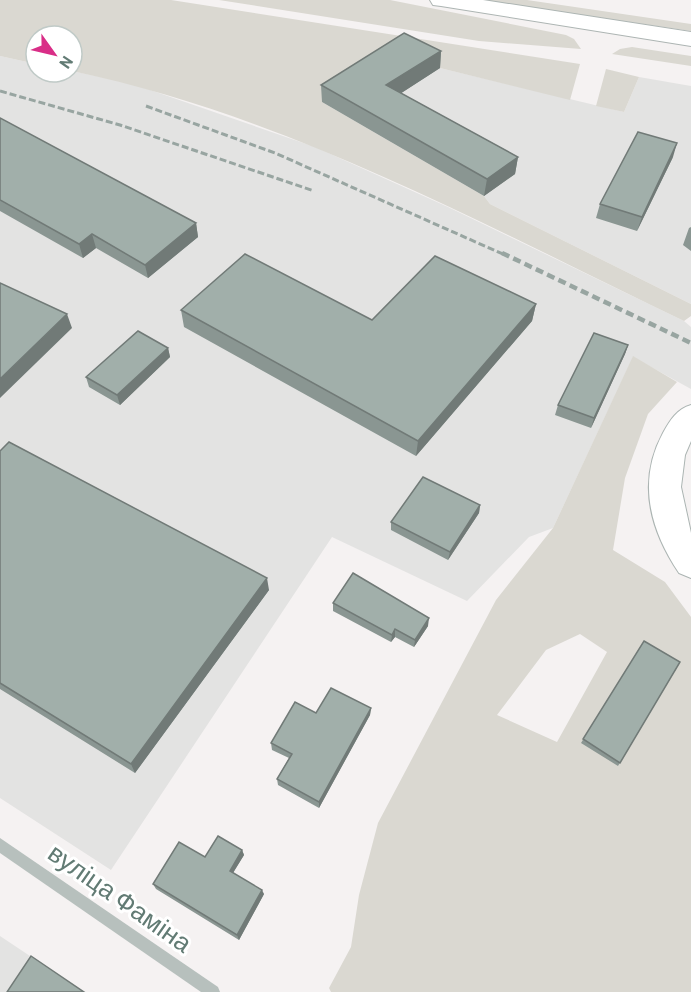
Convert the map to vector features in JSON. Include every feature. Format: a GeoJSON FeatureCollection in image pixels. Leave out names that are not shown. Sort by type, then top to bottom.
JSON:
{"type":"FeatureCollection","features":[{"type":"Feature","properties":{"kind":"main road"},"geometry":{"type":"LineString","coordinates":[[441,0],[691,39]]}},
{"type":"Feature","properties":{"kind":"main road"},"geometry":{"type":"LineString","coordinates":[[567,0],[691,18]]}},
{"type":"Feature","properties":{"kind":"main road"},"geometry":{"type":"LineString","coordinates":[[691,417],[674,441],[664,483],[669,526],[691,563]]}},
{"type":"Feature","properties":{"kind":"street","name":"вуліца Фаміна"},"geometry":{"type":"LineString","coordinates":[[0,845],[213,992]]}},
{"type":"Feature","properties":{"kind":"shaded area"},"geometry":{"type":"Polygon","coordinates":[[[0,0],[171,0],[580,64],[570,100],[440,68],[403,50],[322,102],[484,196],[490,204],[691,304],[691,316],[684,321],[460,212],[308,145],[231,116],[152,91],[84,74],[84,24],[24,24],[24,61],[0,56],[0,0]]]}},
{"type":"Feature","properties":{"kind":"shaded area"},"geometry":{"type":"Polygon","coordinates":[[[219,0],[390,0],[566,35],[574,39],[581,49],[479,41],[219,0]]]}},
{"type":"Feature","properties":{"kind":"shaded area"},"geometry":{"type":"Polygon","coordinates":[[[479,0],[527,0],[691,24],[691,31],[479,0]]]}},
{"type":"Feature","properties":{"kind":"shaded area"},"geometry":{"type":"Polygon","coordinates":[[[632,47],[691,56],[691,66],[612,54],[620,49],[632,47]]]}},
{"type":"Feature","properties":{"kind":"shaded area"},"geometry":{"type":"Polygon","coordinates":[[[403,50],[440,68],[624,112],[639,77],[691,86],[691,304],[490,204],[484,196],[322,102],[403,50]]]}},
{"type":"Feature","properties":{"kind":"shaded area"},"geometry":{"type":"Polygon","coordinates":[[[0,56],[24,61],[24,84],[84,84],[84,73],[130,83],[315,147],[448,207],[684,321],[691,327],[691,389],[633,357],[553,528],[529,537],[467,601],[332,537],[111,870],[0,798],[0,56]]]}},
{"type":"Feature","properties":{"kind":"shaded area"},"geometry":{"type":"Polygon","coordinates":[[[606,69],[639,77],[624,112],[596,106],[606,69]]]}},
{"type":"Feature","properties":{"kind":"shaded area"},"geometry":{"type":"Polygon","coordinates":[[[633,356],[677,382],[648,414],[625,478],[613,550],[665,582],[691,617],[691,992],[331,992],[329,988],[351,947],[359,895],[378,823],[496,600],[553,528],[633,356]],[[580,634],[546,650],[497,715],[557,742],[607,652],[580,634]]]}},
{"type":"Feature","properties":{"kind":"shaded area"},"geometry":{"type":"Polygon","coordinates":[[[0,936],[39,962],[83,992],[0,992],[0,936]]]}},
{"type":"Feature","properties":{"kind":"building"},"geometry":{"type":"Polygon","coordinates":[[[404,33],[441,51],[386,85],[518,157],[487,179],[321,85],[404,33]]]}},
{"type":"Feature","properties":{"kind":"building"},"geometry":{"type":"Polygon","coordinates":[[[0,118],[196,223],[145,265],[92,234],[79,244],[0,200],[0,118]]]}},
{"type":"Feature","properties":{"kind":"building"},"geometry":{"type":"Polygon","coordinates":[[[638,132],[677,143],[642,217],[600,204],[638,132]]]}},
{"type":"Feature","properties":{"kind":"building"},"geometry":{"type":"Polygon","coordinates":[[[245,254],[372,320],[435,256],[536,304],[418,441],[181,310],[245,254]]]}},
{"type":"Feature","properties":{"kind":"building"},"geometry":{"type":"Polygon","coordinates":[[[0,283],[67,314],[0,379],[0,283]]]}},
{"type":"Feature","properties":{"kind":"building"},"geometry":{"type":"Polygon","coordinates":[[[138,331],[168,348],[117,395],[86,377],[138,331]]]}},
{"type":"Feature","properties":{"kind":"building"},"geometry":{"type":"Polygon","coordinates":[[[594,333],[628,345],[594,418],[558,405],[594,333]]]}},
{"type":"Feature","properties":{"kind":"building"},"geometry":{"type":"Polygon","coordinates":[[[9,442],[267,578],[131,764],[0,683],[0,451],[9,442]]]}},
{"type":"Feature","properties":{"kind":"building"},"geometry":{"type":"Polygon","coordinates":[[[423,477],[480,505],[450,552],[391,522],[423,477]]]}},
{"type":"Feature","properties":{"kind":"building"},"geometry":{"type":"Polygon","coordinates":[[[353,573],[429,618],[415,640],[395,629],[392,635],[333,603],[353,573]]]}},
{"type":"Feature","properties":{"kind":"building"},"geometry":{"type":"Polygon","coordinates":[[[644,641],[680,662],[620,763],[583,739],[644,641]]]}},
{"type":"Feature","properties":{"kind":"building"},"geometry":{"type":"Polygon","coordinates":[[[331,688],[371,708],[319,802],[277,779],[292,754],[271,743],[295,702],[316,713],[331,688]]]}},
{"type":"Feature","properties":{"kind":"building"},"geometry":{"type":"Polygon","coordinates":[[[218,836],[242,850],[230,871],[262,890],[237,935],[153,884],[179,842],[205,857],[218,836]]]}},
{"type":"Feature","properties":{"kind":"building"},"geometry":{"type":"Polygon","coordinates":[[[31,956],[84,992],[7,992],[31,956]]]}},
{"type":"Feature","properties":{"kind":"railway"},"geometry":{"type":"LineString","coordinates":[[0,91],[120,125],[314,191]]}},
{"type":"Feature","properties":{"kind":"railway"},"geometry":{"type":"LineString","coordinates":[[146,106],[275,153],[505,255]]}},
{"type":"Feature","properties":{"kind":"railway"},"geometry":{"type":"LineString","coordinates":[[502,253],[691,343]]}}]}
